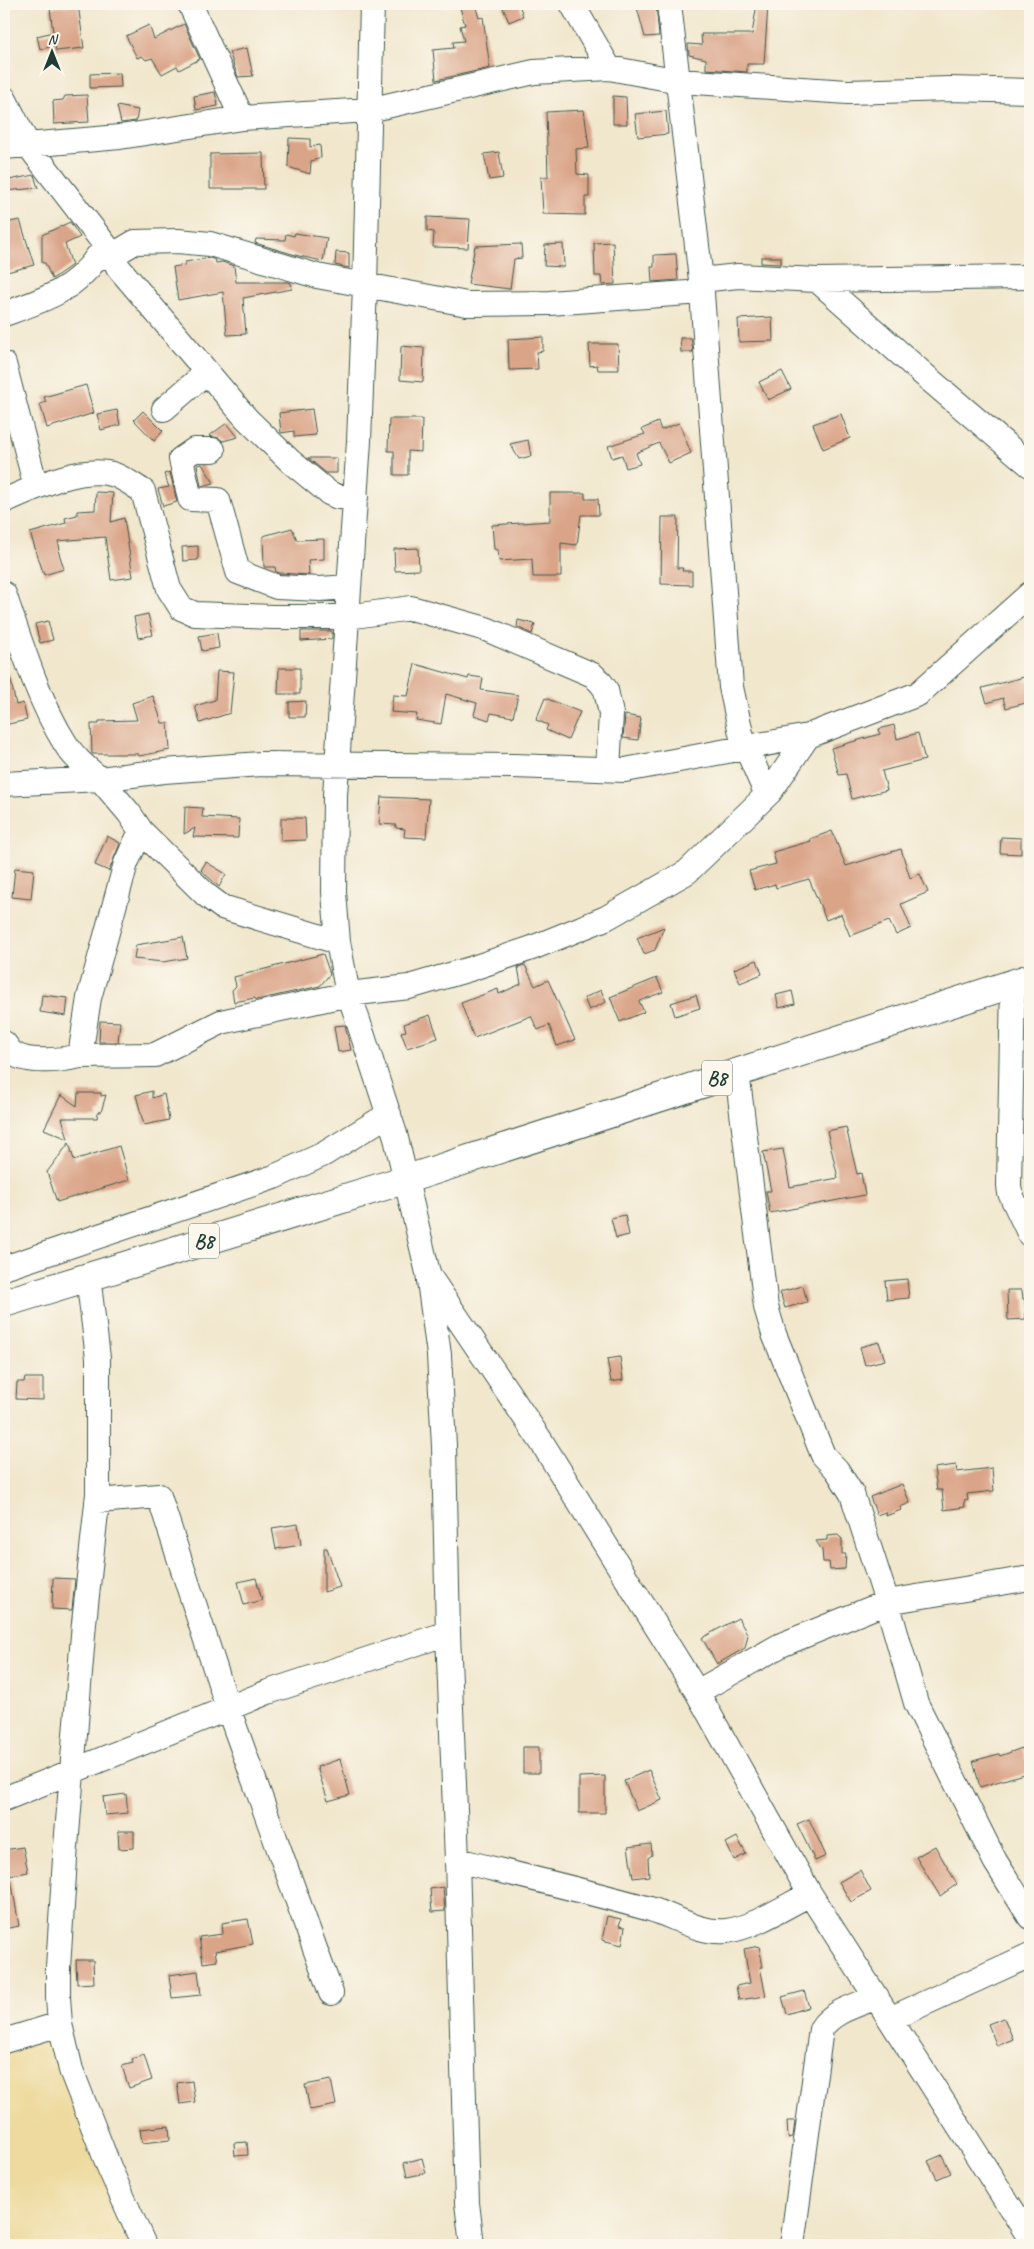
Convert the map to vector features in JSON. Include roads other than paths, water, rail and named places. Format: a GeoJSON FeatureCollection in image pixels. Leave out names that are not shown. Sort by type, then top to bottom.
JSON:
{"type":"FeatureCollection","features":[{"type":"Feature","properties":{"kind":"highway","name":"B8"},"geometry":{"type":"LineString","coordinates":[[4,1303],[404,1180],[1022,981]]}},
{"type":"Feature","properties":{"kind":"street"},"geometry":{"type":"LineString","coordinates":[[190,4],[242,118]]}},
{"type":"Feature","properties":{"kind":"street"},"geometry":{"type":"LineString","coordinates":[[372,4],[365,286],[356,497],[337,766],[334,892],[338,942],[349,994],[389,1114],[428,1273],[439,1355],[444,1446],[448,1633],[458,1860],[467,2193],[472,2245]]}},
{"type":"Feature","properties":{"kind":"street"},"geometry":{"type":"LineString","coordinates":[[572,4],[609,68]]}},
{"type":"Feature","properties":{"kind":"street"},"geometry":{"type":"LineString","coordinates":[[669,4],[702,286],[731,687],[735,712],[745,747],[763,786],[770,792]]}},
{"type":"Feature","properties":{"kind":"street"},"geometry":{"type":"LineString","coordinates":[[4,147],[120,137],[242,118],[369,110],[534,72],[609,68],[679,81],[848,92],[949,89],[1030,91]]}},
{"type":"Feature","properties":{"kind":"street"},"geometry":{"type":"LineString","coordinates":[[4,98],[28,145],[113,255],[118,267],[246,418],[290,462],[329,493],[345,498],[356,497]]}},
{"type":"Feature","properties":{"kind":"street"},"geometry":{"type":"LineString","coordinates":[[4,314],[50,298],[74,283],[97,257],[113,255],[135,242],[178,241],[210,244],[316,276],[365,286],[406,291],[467,304],[550,303],[702,286],[738,276],[817,280],[1030,277]]}},
{"type":"Feature","properties":{"kind":"street"},"geometry":{"type":"LineString","coordinates":[[817,280],[1030,465]]}},
{"type":"Feature","properties":{"kind":"street"},"geometry":{"type":"LineString","coordinates":[[4,364],[36,487]]}},
{"type":"Feature","properties":{"kind":"street"},"geometry":{"type":"LineString","coordinates":[[164,409],[207,372]]}},
{"type":"Feature","properties":{"kind":"street"},"geometry":{"type":"LineString","coordinates":[[213,450],[194,450],[181,459],[190,499],[218,500],[238,572],[277,587],[320,589],[349,587]]}},
{"type":"Feature","properties":{"kind":"street"},"geometry":{"type":"LineString","coordinates":[[4,501],[36,487],[86,472],[115,475],[143,491],[169,589],[181,608],[195,614],[347,617],[412,608],[486,629],[593,675],[606,690],[611,714],[608,769]]}},
{"type":"Feature","properties":{"kind":"street"},"geometry":{"type":"LineString","coordinates":[[4,594],[40,689],[65,744],[79,761],[100,779],[129,813],[141,831],[206,895],[222,907],[338,942]]}},
{"type":"Feature","properties":{"kind":"street"},"geometry":{"type":"LineString","coordinates":[[4,784],[100,779],[164,771],[261,764],[514,766],[625,770],[808,736],[918,694],[1030,594]]}},
{"type":"Feature","properties":{"kind":"street"},"geometry":{"type":"LineString","coordinates":[[4,1042],[13,1054],[20,1057],[65,1060],[80,1056],[155,1055],[221,1022],[349,994],[408,986],[470,969],[532,948],[606,918],[687,872],[770,792],[808,736]]}},
{"type":"Feature","properties":{"kind":"street"},"geometry":{"type":"LineString","coordinates":[[80,1056],[89,998],[126,863],[141,831]]}},
{"type":"Feature","properties":{"kind":"street"},"geometry":{"type":"LineString","coordinates":[[1022,981],[1009,1186],[1010,1193],[1030,1235]]}},
{"type":"Feature","properties":{"kind":"street"},"geometry":{"type":"LineString","coordinates":[[737,1072],[766,1307],[772,1325],[824,1455],[837,1470],[852,1494],[887,1602],[916,1703],[995,1861],[1030,1917]]}},
{"type":"Feature","properties":{"kind":"street"},"geometry":{"type":"LineString","coordinates":[[4,1268],[274,1177],[324,1154],[389,1114]]}},
{"type":"Feature","properties":{"kind":"street"},"geometry":{"type":"LineString","coordinates":[[428,1273],[541,1441],[697,1692],[810,1894],[1030,2238]]}},
{"type":"Feature","properties":{"kind":"street"},"geometry":{"type":"LineString","coordinates":[[88,1276],[98,1358],[97,1501],[84,1623],[58,1968],[60,2024],[71,2070],[108,2168],[144,2245]]}},
{"type":"Feature","properties":{"kind":"street"},"geometry":{"type":"LineString","coordinates":[[97,1501],[158,1496],[228,1708],[331,1993]]}},
{"type":"Feature","properties":{"kind":"street"},"geometry":{"type":"LineString","coordinates":[[697,1692],[781,1645],[887,1602],[1030,1578]]}},
{"type":"Feature","properties":{"kind":"street"},"geometry":{"type":"LineString","coordinates":[[4,1799],[268,1692],[448,1633]]}},
{"type":"Feature","properties":{"kind":"street"},"geometry":{"type":"LineString","coordinates":[[458,1860],[606,1897],[658,1912],[701,1928],[726,1931],[745,1925],[810,1894]]}},
{"type":"Feature","properties":{"kind":"street"},"geometry":{"type":"LineString","coordinates":[[890,2019],[1030,1955]]}},
{"type":"Feature","properties":{"kind":"street"},"geometry":{"type":"LineString","coordinates":[[792,2245],[821,2029],[826,2020],[838,2013],[877,1997]]}},
{"type":"Feature","properties":{"kind":"street"},"geometry":{"type":"LineString","coordinates":[[4,2041],[60,2024]]}}]}
